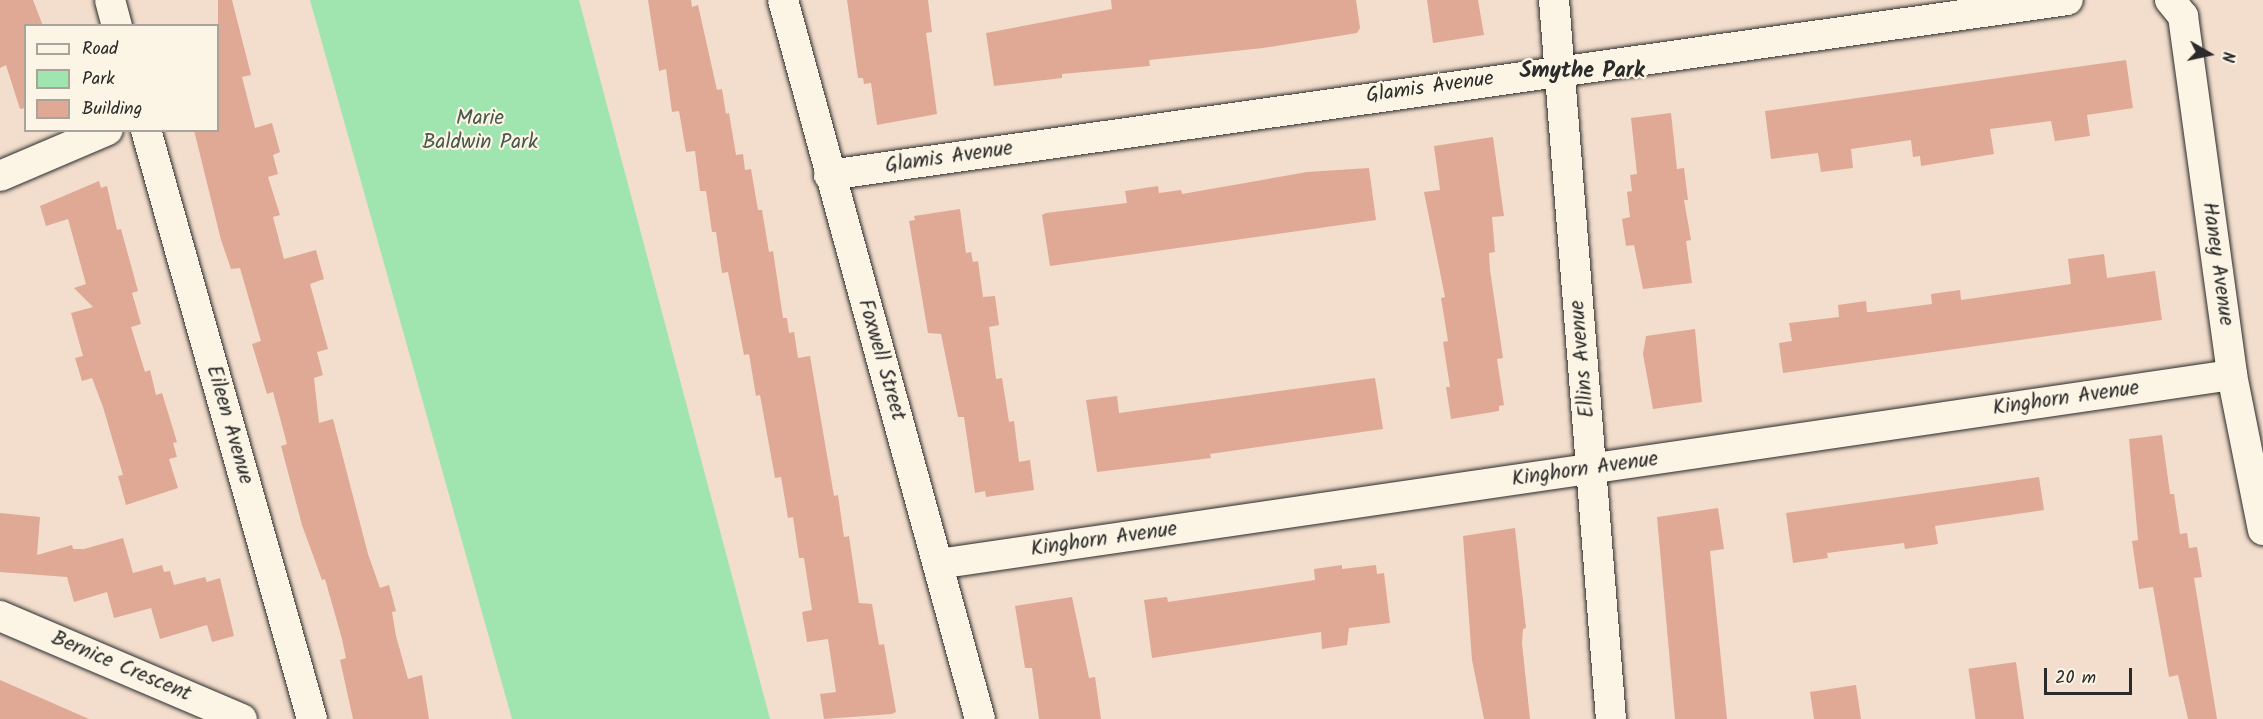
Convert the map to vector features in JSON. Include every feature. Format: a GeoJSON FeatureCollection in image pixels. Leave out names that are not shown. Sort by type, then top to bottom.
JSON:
{"type":"FeatureCollection","features":[{"type":"Feature","properties":{"kind":"street"},"geometry":{"type":"LineString","coordinates":[[110,0],[116,24]]}},
{"type":"Feature","properties":{"kind":"street","name":"Foxwell Street"},"geometry":{"type":"LineString","coordinates":[[783,0],[829,175],[980,719]]}},
{"type":"Feature","properties":{"kind":"street","name":"Ellins Avenue"},"geometry":{"type":"LineString","coordinates":[[1554,0],[1611,719]]}},
{"type":"Feature","properties":{"kind":"street","name":"Glamis Avenue"},"geometry":{"type":"LineString","coordinates":[[829,175],[1558,70],[2068,0]]}},
{"type":"Feature","properties":{"kind":"street","name":"Haney Avenue"},"geometry":{"type":"LineString","coordinates":[[2170,0],[2183,16],[2232,375],[2263,530]]}},
{"type":"Feature","properties":{"kind":"street"},"geometry":{"type":"LineString","coordinates":[[0,176],[103,132]]}},
{"type":"Feature","properties":{"kind":"street","name":"Eileen Avenue"},"geometry":{"type":"LineString","coordinates":[[147,132],[312,719]]}},
{"type":"Feature","properties":{"kind":"street","name":"Kinghorn Avenue"},"geometry":{"type":"LineString","coordinates":[[938,564],[2232,375]]}},
{"type":"Feature","properties":{"kind":"street","name":"Bernice Crescent"},"geometry":{"type":"LineString","coordinates":[[0,616],[242,719]]}},
{"type":"Feature","properties":{"kind":"green space","name":"Marie Baldwin Park"},"geometry":{"type":"Polygon","coordinates":[[[310,0],[579,0],[770,719],[512,719],[310,0]]]}},
{"type":"Feature","properties":{"kind":"building"},"geometry":{"type":"Polygon","coordinates":[[[0,0],[33,0],[42,24],[24,24],[24,108],[20,109],[6,65],[0,68],[0,0]]]}},
{"type":"Feature","properties":{"kind":"building"},"geometry":{"type":"Polygon","coordinates":[[[218,0],[232,0],[251,75],[242,77],[255,128],[272,123],[280,152],[273,155],[278,174],[268,177],[280,215],[273,217],[284,259],[316,250],[324,279],[310,284],[328,349],[317,352],[323,375],[314,378],[319,423],[333,419],[368,554],[380,588],[389,585],[396,611],[392,612],[396,636],[408,679],[422,675],[429,719],[353,719],[340,660],[346,658],[342,639],[325,579],[322,580],[302,525],[281,446],[287,444],[273,392],[267,394],[252,344],[261,341],[240,268],[231,269],[221,240],[194,132],[219,132],[218,0]]]}},
{"type":"Feature","properties":{"kind":"building"},"geometry":{"type":"Polygon","coordinates":[[[648,0],[691,0],[692,7],[698,5],[717,90],[722,89],[726,114],[729,113],[736,155],[743,154],[745,170],[751,169],[758,210],[762,210],[769,252],[773,251],[783,318],[787,318],[789,333],[794,332],[798,358],[810,356],[834,496],[838,495],[844,537],[849,536],[859,603],[872,604],[879,645],[884,644],[896,712],[892,714],[824,719],[820,694],[836,692],[828,639],[807,642],[802,612],[812,610],[804,558],[799,558],[793,517],[788,518],[781,477],[775,478],[760,395],[756,396],[749,354],[744,355],[728,272],[722,273],[716,232],[712,232],[706,191],[700,191],[695,151],[686,152],[679,111],[672,112],[666,69],[659,71],[648,0]]]}},
{"type":"Feature","properties":{"kind":"building"},"geometry":{"type":"Polygon","coordinates":[[[847,0],[928,0],[932,32],[926,33],[937,114],[877,125],[871,83],[864,84],[863,78],[858,78],[847,0]]]}},
{"type":"Feature","properties":{"kind":"building"},"geometry":{"type":"Polygon","coordinates":[[[1111,0],[1356,0],[1360,28],[1357,33],[1263,48],[1149,60],[1150,66],[1062,74],[1062,78],[994,86],[986,33],[1112,9],[1111,0]]]}},
{"type":"Feature","properties":{"kind":"building"},"geometry":{"type":"Polygon","coordinates":[[[1427,0],[1478,0],[1484,35],[1433,43],[1427,0]]]}},
{"type":"Feature","properties":{"kind":"building"},"geometry":{"type":"Polygon","coordinates":[[[2126,60],[2133,108],[2087,115],[2090,136],[2055,141],[2051,121],[1990,129],[1994,154],[1921,166],[1920,156],[1913,157],[1911,140],[1851,149],[1853,168],[1821,172],[1818,153],[1771,159],[1765,111],[2126,60]]]}},
{"type":"Feature","properties":{"kind":"building"},"geometry":{"type":"Polygon","coordinates":[[[1671,113],[1677,169],[1684,168],[1688,200],[1684,200],[1691,240],[1686,241],[1692,283],[1643,289],[1634,245],[1626,246],[1622,219],[1630,217],[1627,192],[1632,191],[1630,175],[1637,174],[1631,118],[1671,113]]]}},
{"type":"Feature","properties":{"kind":"building"},"geometry":{"type":"Polygon","coordinates":[[[1493,137],[1504,216],[1492,217],[1495,252],[1489,253],[1503,358],[1497,359],[1504,405],[1499,406],[1499,411],[1451,419],[1446,387],[1450,387],[1443,342],[1448,341],[1441,298],[1445,297],[1424,192],[1440,190],[1434,146],[1493,137]]]}},
{"type":"Feature","properties":{"kind":"building"},"geometry":{"type":"Polygon","coordinates":[[[1369,168],[1376,220],[1050,266],[1042,215],[1046,213],[1127,203],[1125,191],[1158,186],[1159,193],[1181,190],[1182,194],[1307,172],[1369,168]]]}},
{"type":"Feature","properties":{"kind":"building"},"geometry":{"type":"Polygon","coordinates":[[[99,181],[101,188],[107,186],[117,230],[121,229],[138,291],[132,293],[141,324],[131,327],[145,372],[150,370],[156,395],[162,393],[177,442],[173,443],[177,457],[169,459],[178,488],[126,505],[118,476],[123,475],[103,407],[92,378],[82,381],[75,358],[83,356],[71,313],[93,307],[74,288],[86,284],[68,219],[46,226],[40,206],[99,181]]]}},
{"type":"Feature","properties":{"kind":"building"},"geometry":{"type":"Polygon","coordinates":[[[960,209],[966,253],[971,252],[973,262],[978,261],[983,297],[995,296],[999,325],[989,327],[996,379],[1002,378],[1009,422],[1014,421],[1019,462],[1030,460],[1034,490],[986,497],[985,491],[975,493],[964,417],[958,417],[941,334],[928,333],[909,221],[915,220],[914,216],[960,209]]]}},
{"type":"Feature","properties":{"kind":"building"},"geometry":{"type":"Polygon","coordinates":[[[2104,254],[2107,278],[2155,271],[2162,320],[1783,373],[1779,343],[1792,341],[1789,323],[1839,317],[1838,305],[1866,301],[1867,312],[1871,312],[1932,304],[1931,294],[1960,290],[1961,300],[2071,284],[2068,259],[2104,254]]]}},
{"type":"Feature","properties":{"kind":"building"},"geometry":{"type":"Polygon","coordinates":[[[1695,329],[1702,402],[1653,409],[1643,354],[1646,336],[1695,329]]]}},
{"type":"Feature","properties":{"kind":"building"},"geometry":{"type":"Polygon","coordinates":[[[1375,378],[1383,429],[1210,454],[1211,458],[1097,472],[1086,400],[1117,396],[1119,413],[1375,378]]]}},
{"type":"Feature","properties":{"kind":"building"},"geometry":{"type":"Polygon","coordinates":[[[2162,435],[2170,494],[2174,494],[2180,534],[2187,533],[2189,548],[2197,547],[2202,577],[2194,578],[2217,719],[2188,719],[2178,675],[2169,677],[2153,587],[2139,589],[2132,541],[2138,540],[2129,439],[2162,435]]]}},
{"type":"Feature","properties":{"kind":"building"},"geometry":{"type":"Polygon","coordinates":[[[2039,477],[2044,510],[1935,526],[1938,544],[1905,549],[1904,543],[1827,553],[1828,558],[1793,563],[1786,513],[2039,477]]]}},
{"type":"Feature","properties":{"kind":"building"},"geometry":{"type":"Polygon","coordinates":[[[1718,508],[1724,549],[1710,551],[1727,719],[1675,719],[1657,517],[1718,508]]]}},
{"type":"Feature","properties":{"kind":"building"},"geometry":{"type":"Polygon","coordinates":[[[0,513],[40,517],[37,555],[72,545],[73,549],[84,549],[123,538],[133,573],[162,565],[164,572],[170,571],[174,585],[205,577],[207,582],[220,578],[234,636],[212,642],[207,625],[160,639],[151,608],[114,618],[107,592],[74,602],[67,577],[0,572],[0,513]]]}},
{"type":"Feature","properties":{"kind":"building"},"geometry":{"type":"Polygon","coordinates":[[[1515,528],[1526,628],[1523,629],[1522,643],[1530,719],[1484,719],[1472,660],[1463,536],[1515,528]]]}},
{"type":"Feature","properties":{"kind":"building"},"geometry":{"type":"Polygon","coordinates":[[[1342,565],[1342,569],[1376,565],[1377,574],[1384,573],[1390,623],[1349,628],[1347,645],[1322,649],[1321,632],[1152,658],[1144,600],[1167,597],[1168,602],[1315,580],[1314,569],[1342,565]]]}},
{"type":"Feature","properties":{"kind":"building"},"geometry":{"type":"Polygon","coordinates":[[[1072,597],[1089,678],[1095,677],[1101,719],[1039,719],[1032,668],[1025,668],[1015,606],[1072,597]]]}},
{"type":"Feature","properties":{"kind":"building"},"geometry":{"type":"Polygon","coordinates":[[[2016,662],[2024,719],[1976,719],[1968,669],[2016,662]]]}},
{"type":"Feature","properties":{"kind":"building"},"geometry":{"type":"Polygon","coordinates":[[[0,680],[89,719],[0,719],[0,680]]]}},
{"type":"Feature","properties":{"kind":"building"},"geometry":{"type":"Polygon","coordinates":[[[1856,685],[1861,719],[1814,719],[1810,692],[1856,685]]]}},
{"type":"Feature","properties":{"kind":"district","name":"Smythe Park"},"geometry":{"type":"Point","coordinates":[1582,72]}}]}
